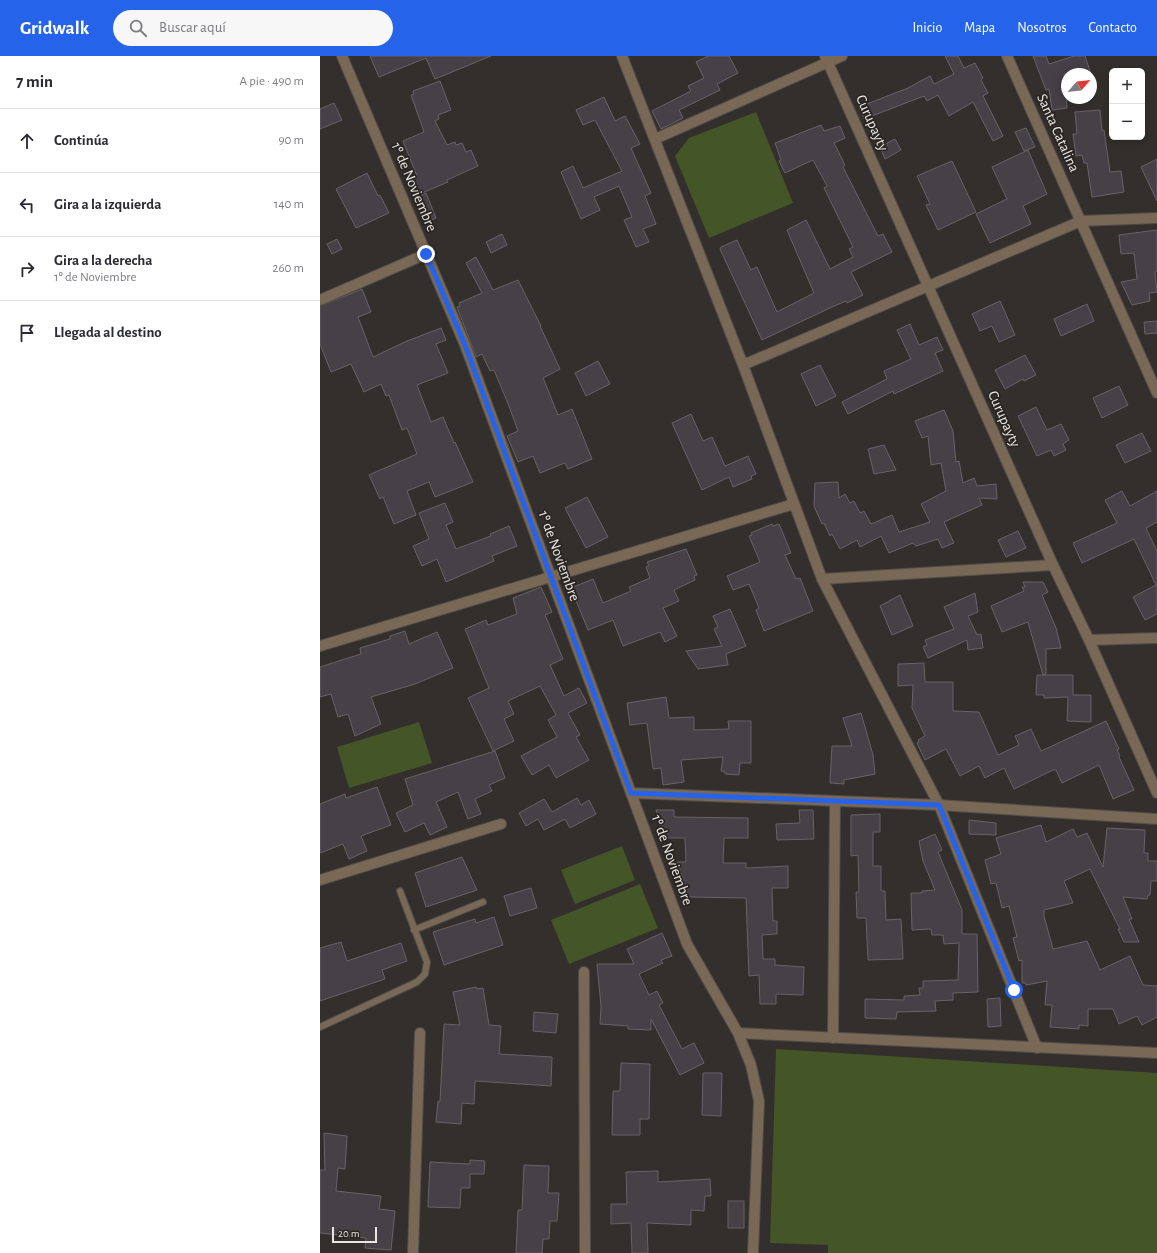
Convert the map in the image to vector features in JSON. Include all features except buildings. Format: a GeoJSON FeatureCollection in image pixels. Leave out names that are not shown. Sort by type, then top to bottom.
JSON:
{"type":"FeatureCollection","features":[{"type":"Feature","properties":{"kind":"street","name":"1º de Noviembre"},"geometry":{"type":"LineString","coordinates":[[342,56],[465,345],[687,944],[738,1033],[751,1065],[759,1101],[753,1253]]}},
{"type":"Feature","properties":{"kind":"street"},"geometry":{"type":"LineString","coordinates":[[622,56],[742,365],[822,578],[939,805],[1037,1048]]}},
{"type":"Feature","properties":{"kind":"street"},"geometry":{"type":"LineString","coordinates":[[655,139],[826,59],[842,56]]}},
{"type":"Feature","properties":{"kind":"street","name":"Santa Catalina"},"geometry":{"type":"LineString","coordinates":[[1007,56],[1157,393]]}},
{"type":"Feature","properties":{"kind":"street","name":"Curupayty"},"geometry":{"type":"LineString","coordinates":[[826,59],[1052,565],[1089,640],[1157,793]]}},
{"type":"Feature","properties":{"kind":"street"},"geometry":{"type":"LineString","coordinates":[[742,365],[1081,221],[1157,218]]}},
{"type":"Feature","properties":{"kind":"street"},"geometry":{"type":"LineString","coordinates":[[320,300],[426,254]]}},
{"type":"Feature","properties":{"kind":"street"},"geometry":{"type":"LineString","coordinates":[[320,646],[794,504]]}},
{"type":"Feature","properties":{"kind":"street"},"geometry":{"type":"LineString","coordinates":[[822,578],[1052,565]]}},
{"type":"Feature","properties":{"kind":"street"},"geometry":{"type":"LineString","coordinates":[[1089,640],[1157,638]]}},
{"type":"Feature","properties":{"kind":"street"},"geometry":{"type":"LineString","coordinates":[[631,793],[939,805],[1157,819]]}},
{"type":"Feature","properties":{"kind":"street"},"geometry":{"type":"LineString","coordinates":[[833,1038],[835,800]]}},
{"type":"Feature","properties":{"kind":"street"},"geometry":{"type":"LineString","coordinates":[[320,880],[501,824]]}},
{"type":"Feature","properties":{"kind":"street"},"geometry":{"type":"LineString","coordinates":[[584,972],[585,1253]]}},
{"type":"Feature","properties":{"kind":"street"},"geometry":{"type":"LineString","coordinates":[[413,1253],[420,1033]]}},
{"type":"Feature","properties":{"kind":"street"},"geometry":{"type":"LineString","coordinates":[[738,1033],[1157,1054]]}},
{"type":"Feature","properties":{"kind":"lane"},"geometry":{"type":"LineString","coordinates":[[320,1027],[417,982],[426,974],[426,962],[400,890]]}},
{"type":"Feature","properties":{"kind":"lane"},"geometry":{"type":"LineString","coordinates":[[414,930],[483,902]]}},
{"type":"Feature","properties":{"kind":"green space"},"geometry":{"type":"Polygon","coordinates":[[[756,112],[793,203],[709,238],[675,156],[689,138],[756,112]]]}},
{"type":"Feature","properties":{"kind":"green space"},"geometry":{"type":"Polygon","coordinates":[[[419,722],[432,763],[349,788],[337,747],[419,722]]]}},
{"type":"Feature","properties":{"kind":"green space"},"geometry":{"type":"Polygon","coordinates":[[[622,846],[635,880],[575,904],[561,870],[622,846]]]}},
{"type":"Feature","properties":{"kind":"green space"},"geometry":{"type":"Polygon","coordinates":[[[640,884],[658,928],[569,964],[551,920],[640,884]]]}},
{"type":"Feature","properties":{"kind":"green space"},"geometry":{"type":"Polygon","coordinates":[[[776,1049],[1157,1073],[1157,1253],[828,1253],[828,1245],[770,1243],[776,1049]]]}},
{"type":"Feature","properties":{"kind":"route"},"geometry":{"type":"LineString","coordinates":[[426,254],[465,345],[631,793],[939,805],[1014,990]]}}]}
